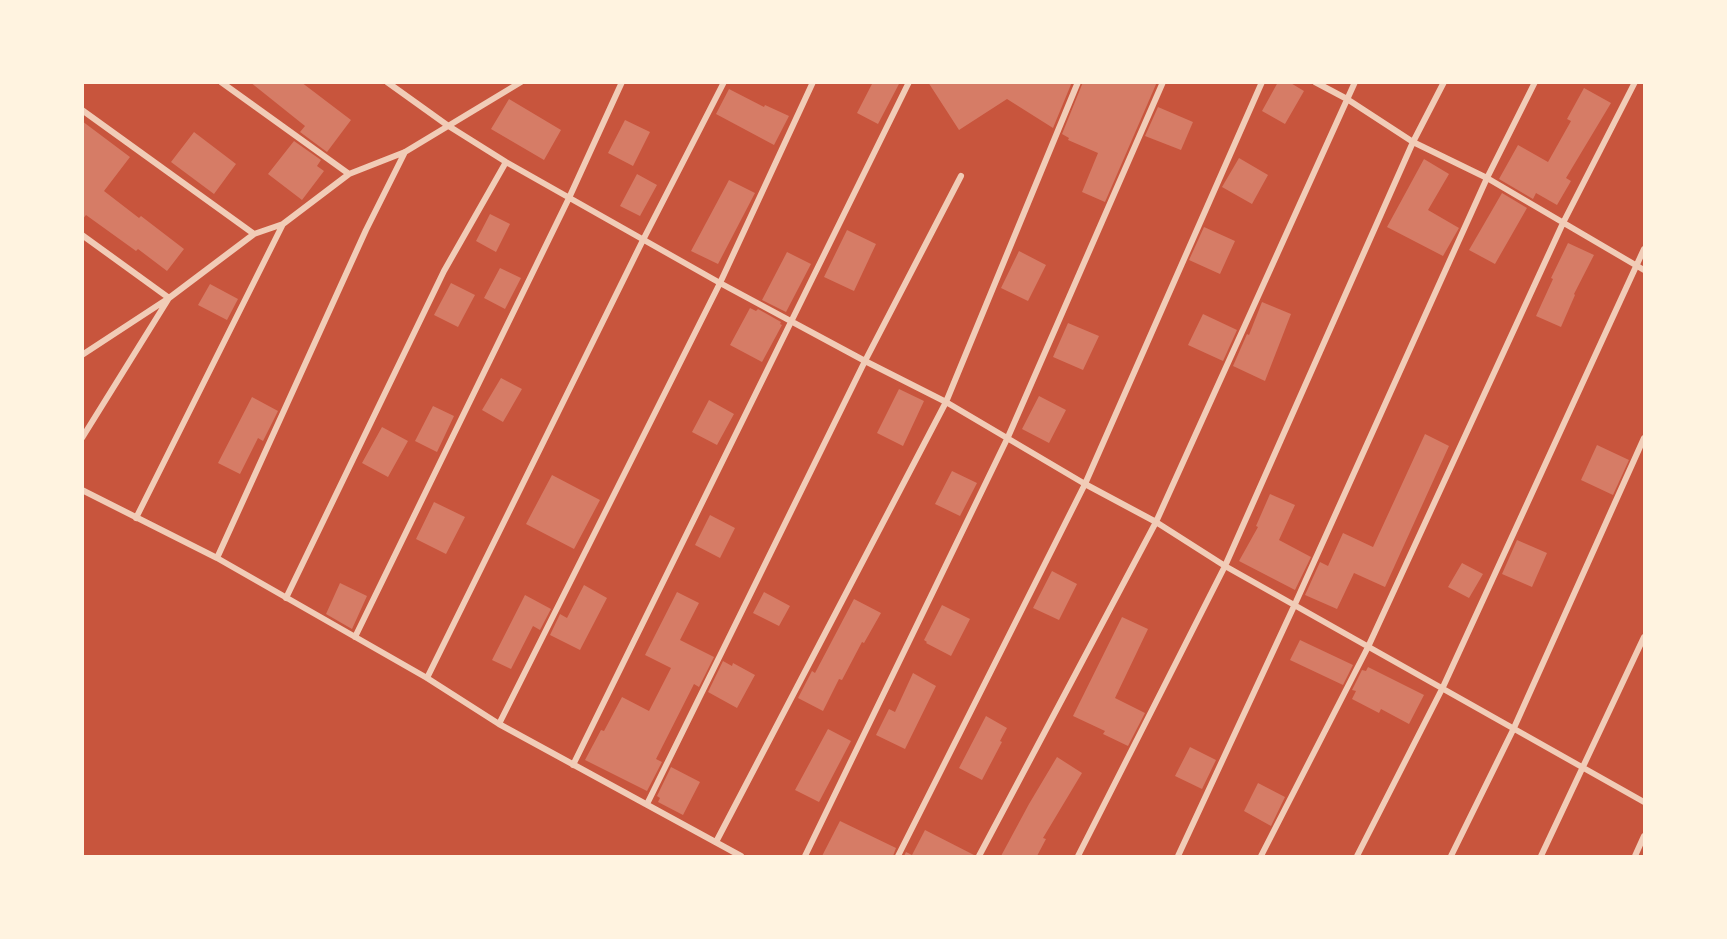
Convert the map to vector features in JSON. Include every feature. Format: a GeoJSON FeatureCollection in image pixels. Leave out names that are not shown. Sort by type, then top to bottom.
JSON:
{"type":"FeatureCollection","features":[{"type":"Feature","properties":{"kind":"street"},"geometry":{"type":"LineString","coordinates":[[221,82],[348,174]]}},
{"type":"Feature","properties":{"kind":"street"},"geometry":{"type":"LineString","coordinates":[[387,82],[447,125],[506,162],[720,283],[792,320],[865,362],[946,402],[1085,484],[1156,522],[1225,566],[1644,802]]}},
{"type":"Feature","properties":{"kind":"street"},"geometry":{"type":"LineString","coordinates":[[82,355],[169,298],[254,234],[283,224],[348,174],[405,152],[521,82]]}},
{"type":"Feature","properties":{"kind":"street"},"geometry":{"type":"LineString","coordinates":[[355,637],[569,198],[622,82]]}},
{"type":"Feature","properties":{"kind":"street"},"geometry":{"type":"LineString","coordinates":[[427,678],[643,240],[724,82]]}},
{"type":"Feature","properties":{"kind":"street"},"geometry":{"type":"LineString","coordinates":[[499,724],[720,283],[813,82]]}},
{"type":"Feature","properties":{"kind":"street"},"geometry":{"type":"LineString","coordinates":[[573,765],[909,82]]}},
{"type":"Feature","properties":{"kind":"street"},"geometry":{"type":"LineString","coordinates":[[716,842],[946,402],[1078,82]]}},
{"type":"Feature","properties":{"kind":"street"},"geometry":{"type":"LineString","coordinates":[[805,856],[1008,437],[1163,82]]}},
{"type":"Feature","properties":{"kind":"street"},"geometry":{"type":"LineString","coordinates":[[898,856],[1085,484],[1262,82]]}},
{"type":"Feature","properties":{"kind":"street"},"geometry":{"type":"LineString","coordinates":[[1315,82],[1347,99],[1413,142],[1487,178],[1644,270]]}},
{"type":"Feature","properties":{"kind":"street"},"geometry":{"type":"LineString","coordinates":[[979,856],[1156,522],[1354,82]]}},
{"type":"Feature","properties":{"kind":"street"},"geometry":{"type":"LineString","coordinates":[[1078,856],[1225,566],[1413,142],[1444,82]]}},
{"type":"Feature","properties":{"kind":"street"},"geometry":{"type":"LineString","coordinates":[[1178,856],[1295,604],[1487,178],[1535,82]]}},
{"type":"Feature","properties":{"kind":"street"},"geometry":{"type":"LineString","coordinates":[[1261,856],[1368,647],[1563,223],[1635,82]]}},
{"type":"Feature","properties":{"kind":"street"},"geometry":{"type":"LineString","coordinates":[[82,110],[254,234]]}},
{"type":"Feature","properties":{"kind":"street"},"geometry":{"type":"LineString","coordinates":[[217,558],[366,230],[405,152]]}},
{"type":"Feature","properties":{"kind":"street"},"geometry":{"type":"LineString","coordinates":[[286,598],[444,271],[506,162]]}},
{"type":"Feature","properties":{"kind":"street"},"geometry":{"type":"LineString","coordinates":[[647,804],[865,362],[961,176]]}},
{"type":"Feature","properties":{"kind":"street"},"geometry":{"type":"LineString","coordinates":[[136,518],[283,224]]}},
{"type":"Feature","properties":{"kind":"street"},"geometry":{"type":"LineString","coordinates":[[82,235],[169,298]]}},
{"type":"Feature","properties":{"kind":"street"},"geometry":{"type":"LineString","coordinates":[[1357,856],[1443,687],[1644,249]]}},
{"type":"Feature","properties":{"kind":"street"},"geometry":{"type":"LineString","coordinates":[[82,438],[169,298]]}},
{"type":"Feature","properties":{"kind":"street"},"geometry":{"type":"LineString","coordinates":[[1451,856],[1513,730],[1644,438]]}},
{"type":"Feature","properties":{"kind":"street"},"geometry":{"type":"LineString","coordinates":[[82,490],[217,558],[427,678],[499,724],[741,856]]}},
{"type":"Feature","properties":{"kind":"street"},"geometry":{"type":"LineString","coordinates":[[1541,856],[1644,637]]}},
{"type":"Feature","properties":{"kind":"street"},"geometry":{"type":"LineString","coordinates":[[1635,856],[1644,836]]}},
{"type":"Feature","properties":{"kind":"building"},"geometry":{"type":"Polygon","coordinates":[[[250,82],[301,82],[351,120],[327,152],[300,132],[305,126],[250,82]]]}},
{"type":"Feature","properties":{"kind":"building"},"geometry":{"type":"Polygon","coordinates":[[[873,82],[900,82],[878,124],[857,113],[873,82]]]}},
{"type":"Feature","properties":{"kind":"building"},"geometry":{"type":"Polygon","coordinates":[[[928,82],[1072,82],[1053,128],[1007,99],[959,130],[928,82]]]}},
{"type":"Feature","properties":{"kind":"building"},"geometry":{"type":"Polygon","coordinates":[[[1083,82],[1157,82],[1105,202],[1082,192],[1098,153],[1068,140],[1069,138],[1062,134],[1083,82]]]}},
{"type":"Feature","properties":{"kind":"building"},"geometry":{"type":"Polygon","coordinates":[[[1278,82],[1289,82],[1304,91],[1285,124],[1262,111],[1278,82]]]}},
{"type":"Feature","properties":{"kind":"building"},"geometry":{"type":"Polygon","coordinates":[[[1584,88],[1611,103],[1566,178],[1571,181],[1557,205],[1536,193],[1533,199],[1499,179],[1518,145],[1548,162],[1571,121],[1567,119],[1584,88]]]}},
{"type":"Feature","properties":{"kind":"building"},"geometry":{"type":"Polygon","coordinates":[[[729,89],[764,107],[765,105],[789,116],[774,145],[716,114],[729,89]]]}},
{"type":"Feature","properties":{"kind":"building"},"geometry":{"type":"Polygon","coordinates":[[[509,99],[561,130],[544,160],[491,129],[509,99]]]}},
{"type":"Feature","properties":{"kind":"building"},"geometry":{"type":"Polygon","coordinates":[[[1158,107],[1193,122],[1181,150],[1145,136],[1158,107]]]}},
{"type":"Feature","properties":{"kind":"building"},"geometry":{"type":"Polygon","coordinates":[[[625,120],[650,132],[633,166],[608,153],[625,120]]]}},
{"type":"Feature","properties":{"kind":"building"},"geometry":{"type":"Polygon","coordinates":[[[82,121],[130,157],[104,191],[184,249],[167,271],[86,215],[82,220],[82,121]]]}},
{"type":"Feature","properties":{"kind":"building"},"geometry":{"type":"Polygon","coordinates":[[[194,132],[236,164],[214,194],[171,162],[194,132]]]}},
{"type":"Feature","properties":{"kind":"building"},"geometry":{"type":"Polygon","coordinates":[[[294,141],[321,160],[317,166],[324,171],[302,200],[268,174],[294,141]]]}},
{"type":"Feature","properties":{"kind":"building"},"geometry":{"type":"Polygon","coordinates":[[[1239,158],[1268,175],[1252,204],[1222,187],[1239,158]]]}},
{"type":"Feature","properties":{"kind":"building"},"geometry":{"type":"Polygon","coordinates":[[[1424,159],[1449,174],[1428,210],[1459,228],[1443,256],[1387,227],[1424,159]]]}},
{"type":"Feature","properties":{"kind":"building"},"geometry":{"type":"Polygon","coordinates":[[[637,174],[657,185],[640,216],[620,206],[637,174]]]}},
{"type":"Feature","properties":{"kind":"building"},"geometry":{"type":"Polygon","coordinates":[[[729,180],[755,193],[718,264],[691,251],[729,180]]]}},
{"type":"Feature","properties":{"kind":"building"},"geometry":{"type":"Polygon","coordinates":[[[1502,193],[1527,208],[1495,264],[1469,250],[1502,193]]]}},
{"type":"Feature","properties":{"kind":"building"},"geometry":{"type":"Polygon","coordinates":[[[490,214],[510,224],[496,252],[476,241],[490,214]]]}},
{"type":"Feature","properties":{"kind":"building"},"geometry":{"type":"Polygon","coordinates":[[[1204,227],[1235,241],[1220,274],[1189,260],[1204,227]]]}},
{"type":"Feature","properties":{"kind":"building"},"geometry":{"type":"Polygon","coordinates":[[[847,230],[876,244],[854,291],[824,277],[847,230]]]}},
{"type":"Feature","properties":{"kind":"building"},"geometry":{"type":"Polygon","coordinates":[[[1568,243],[1594,255],[1574,294],[1561,327],[1536,316],[1568,243]]]}},
{"type":"Feature","properties":{"kind":"building"},"geometry":{"type":"Polygon","coordinates":[[[1019,251],[1046,265],[1028,301],[1001,288],[1019,251]]]}},
{"type":"Feature","properties":{"kind":"building"},"geometry":{"type":"Polygon","coordinates":[[[787,252],[811,264],[786,312],[762,300],[787,252]]]}},
{"type":"Feature","properties":{"kind":"building"},"geometry":{"type":"Polygon","coordinates":[[[500,268],[521,278],[505,309],[484,298],[500,268]]]}},
{"type":"Feature","properties":{"kind":"building"},"geometry":{"type":"Polygon","coordinates":[[[451,283],[475,295],[458,327],[434,315],[451,283]]]}},
{"type":"Feature","properties":{"kind":"building"},"geometry":{"type":"Polygon","coordinates":[[[210,284],[238,299],[227,320],[198,305],[210,284]]]}},
{"type":"Feature","properties":{"kind":"building"},"geometry":{"type":"Polygon","coordinates":[[[1262,302],[1291,314],[1265,381],[1233,366],[1262,302]]]}},
{"type":"Feature","properties":{"kind":"building"},"geometry":{"type":"Polygon","coordinates":[[[750,308],[756,311],[758,309],[781,322],[782,325],[762,362],[730,345],[750,308]]]}},
{"type":"Feature","properties":{"kind":"building"},"geometry":{"type":"Polygon","coordinates":[[[1203,314],[1237,330],[1223,361],[1188,345],[1203,314]]]}},
{"type":"Feature","properties":{"kind":"building"},"geometry":{"type":"Polygon","coordinates":[[[1068,323],[1099,336],[1083,370],[1053,357],[1068,323]]]}},
{"type":"Feature","properties":{"kind":"building"},"geometry":{"type":"Polygon","coordinates":[[[501,378],[522,389],[503,422],[482,410],[501,378]]]}},
{"type":"Feature","properties":{"kind":"building"},"geometry":{"type":"Polygon","coordinates":[[[899,389],[924,401],[903,446],[877,433],[899,389]]]}},
{"type":"Feature","properties":{"kind":"building"},"geometry":{"type":"Polygon","coordinates":[[[1039,396],[1066,410],[1049,443],[1022,429],[1039,396]]]}},
{"type":"Feature","properties":{"kind":"building"},"geometry":{"type":"Polygon","coordinates":[[[252,397],[278,411],[263,441],[258,438],[240,474],[218,463],[252,397]]]}},
{"type":"Feature","properties":{"kind":"building"},"geometry":{"type":"Polygon","coordinates":[[[709,400],[734,414],[717,445],[692,432],[709,400]]]}},
{"type":"Feature","properties":{"kind":"building"},"geometry":{"type":"Polygon","coordinates":[[[433,406],[454,416],[437,452],[415,441],[433,406]]]}},
{"type":"Feature","properties":{"kind":"building"},"geometry":{"type":"Polygon","coordinates":[[[382,427],[408,441],[388,477],[362,463],[382,427]]]}},
{"type":"Feature","properties":{"kind":"building"},"geometry":{"type":"Polygon","coordinates":[[[1425,434],[1449,446],[1385,587],[1354,573],[1337,609],[1305,595],[1320,562],[1328,566],[1343,533],[1373,547],[1425,434]]]}},
{"type":"Feature","properties":{"kind":"building"},"geometry":{"type":"Polygon","coordinates":[[[1597,445],[1629,460],[1613,495],[1581,480],[1597,445]]]}},
{"type":"Feature","properties":{"kind":"building"},"geometry":{"type":"Polygon","coordinates":[[[952,471],[977,483],[960,516],[935,504],[952,471]]]}},
{"type":"Feature","properties":{"kind":"building"},"geometry":{"type":"Polygon","coordinates":[[[552,475],[600,500],[574,549],[526,524],[552,475]]]}},
{"type":"Feature","properties":{"kind":"building"},"geometry":{"type":"Polygon","coordinates":[[[1270,494],[1295,505],[1279,540],[1311,557],[1295,590],[1239,561],[1258,527],[1256,526],[1270,494]]]}},
{"type":"Feature","properties":{"kind":"building"},"geometry":{"type":"Polygon","coordinates":[[[434,502],[465,517],[446,554],[416,539],[434,502]]]}},
{"type":"Feature","properties":{"kind":"building"},"geometry":{"type":"Polygon","coordinates":[[[710,515],[735,528],[720,558],[695,545],[710,515]]]}},
{"type":"Feature","properties":{"kind":"building"},"geometry":{"type":"Polygon","coordinates":[[[1517,540],[1547,553],[1532,587],[1502,574],[1517,540]]]}},
{"type":"Feature","properties":{"kind":"building"},"geometry":{"type":"Polygon","coordinates":[[[1462,563],[1483,574],[1469,598],[1448,587],[1462,563]]]}},
{"type":"Feature","properties":{"kind":"building"},"geometry":{"type":"Polygon","coordinates":[[[1052,571],[1077,584],[1059,620],[1033,608],[1052,571]]]}},
{"type":"Feature","properties":{"kind":"building"},"geometry":{"type":"Polygon","coordinates":[[[340,583],[367,596],[352,629],[326,614],[340,583]]]}},
{"type":"Feature","properties":{"kind":"building"},"geometry":{"type":"Polygon","coordinates":[[[584,585],[607,598],[580,650],[550,635],[560,614],[567,618],[584,585]]]}},
{"type":"Feature","properties":{"kind":"building"},"geometry":{"type":"Polygon","coordinates":[[[677,592],[699,603],[680,640],[714,657],[699,687],[694,684],[656,759],[662,762],[647,791],[585,760],[622,697],[649,711],[671,668],[645,655],[677,592]]]}},
{"type":"Feature","properties":{"kind":"building"},"geometry":{"type":"Polygon","coordinates":[[[764,592],[790,606],[779,626],[753,613],[764,592]]]}},
{"type":"Feature","properties":{"kind":"building"},"geometry":{"type":"Polygon","coordinates":[[[525,595],[551,609],[540,630],[533,626],[511,669],[492,660],[525,595]]]}},
{"type":"Feature","properties":{"kind":"building"},"geometry":{"type":"Polygon","coordinates":[[[854,599],[881,613],[864,643],[862,642],[842,680],[839,679],[823,711],[798,698],[812,671],[815,673],[854,599]]]}},
{"type":"Feature","properties":{"kind":"building"},"geometry":{"type":"Polygon","coordinates":[[[942,605],[970,619],[951,656],[924,640],[942,605]]]}},
{"type":"Feature","properties":{"kind":"building"},"geometry":{"type":"Polygon","coordinates":[[[1122,617],[1148,629],[1115,698],[1145,713],[1128,746],[1103,734],[1105,731],[1073,716],[1122,617]]]}},
{"type":"Feature","properties":{"kind":"building"},"geometry":{"type":"Polygon","coordinates":[[[1300,640],[1353,665],[1343,685],[1290,660],[1300,640]]]}},
{"type":"Feature","properties":{"kind":"building"},"geometry":{"type":"Polygon","coordinates":[[[723,661],[732,666],[733,663],[755,675],[737,708],[708,692],[723,661]]]}},
{"type":"Feature","properties":{"kind":"building"},"geometry":{"type":"Polygon","coordinates":[[[1368,667],[1424,695],[1409,724],[1381,709],[1379,713],[1352,699],[1356,691],[1352,690],[1362,670],[1366,671],[1368,667]]]}},
{"type":"Feature","properties":{"kind":"building"},"geometry":{"type":"Polygon","coordinates":[[[913,673],[936,686],[905,749],[876,735],[889,709],[895,712],[913,673]]]}},
{"type":"Feature","properties":{"kind":"building"},"geometry":{"type":"Polygon","coordinates":[[[986,716],[1007,728],[982,780],[959,768],[986,716]]]}},
{"type":"Feature","properties":{"kind":"building"},"geometry":{"type":"Polygon","coordinates":[[[828,729],[851,741],[819,802],[795,790],[828,729]]]}},
{"type":"Feature","properties":{"kind":"building"},"geometry":{"type":"Polygon","coordinates":[[[1190,747],[1216,760],[1202,789],[1175,776],[1190,747]]]}},
{"type":"Feature","properties":{"kind":"building"},"geometry":{"type":"Polygon","coordinates":[[[1057,757],[1082,773],[1043,838],[1046,839],[1037,856],[1001,856],[1029,804],[1057,757]]]}},
{"type":"Feature","properties":{"kind":"building"},"geometry":{"type":"Polygon","coordinates":[[[671,767],[700,782],[683,815],[658,802],[660,798],[657,796],[671,767]]]}},
{"type":"Feature","properties":{"kind":"building"},"geometry":{"type":"Polygon","coordinates":[[[1258,783],[1285,797],[1271,826],[1244,811],[1258,783]]]}},
{"type":"Feature","properties":{"kind":"building"},"geometry":{"type":"Polygon","coordinates":[[[840,821],[896,848],[893,856],[822,856],[840,821]]]}},
{"type":"Feature","properties":{"kind":"building"},"geometry":{"type":"Polygon","coordinates":[[[925,830],[974,856],[904,856],[906,852],[912,855],[925,830]]]}}]}
